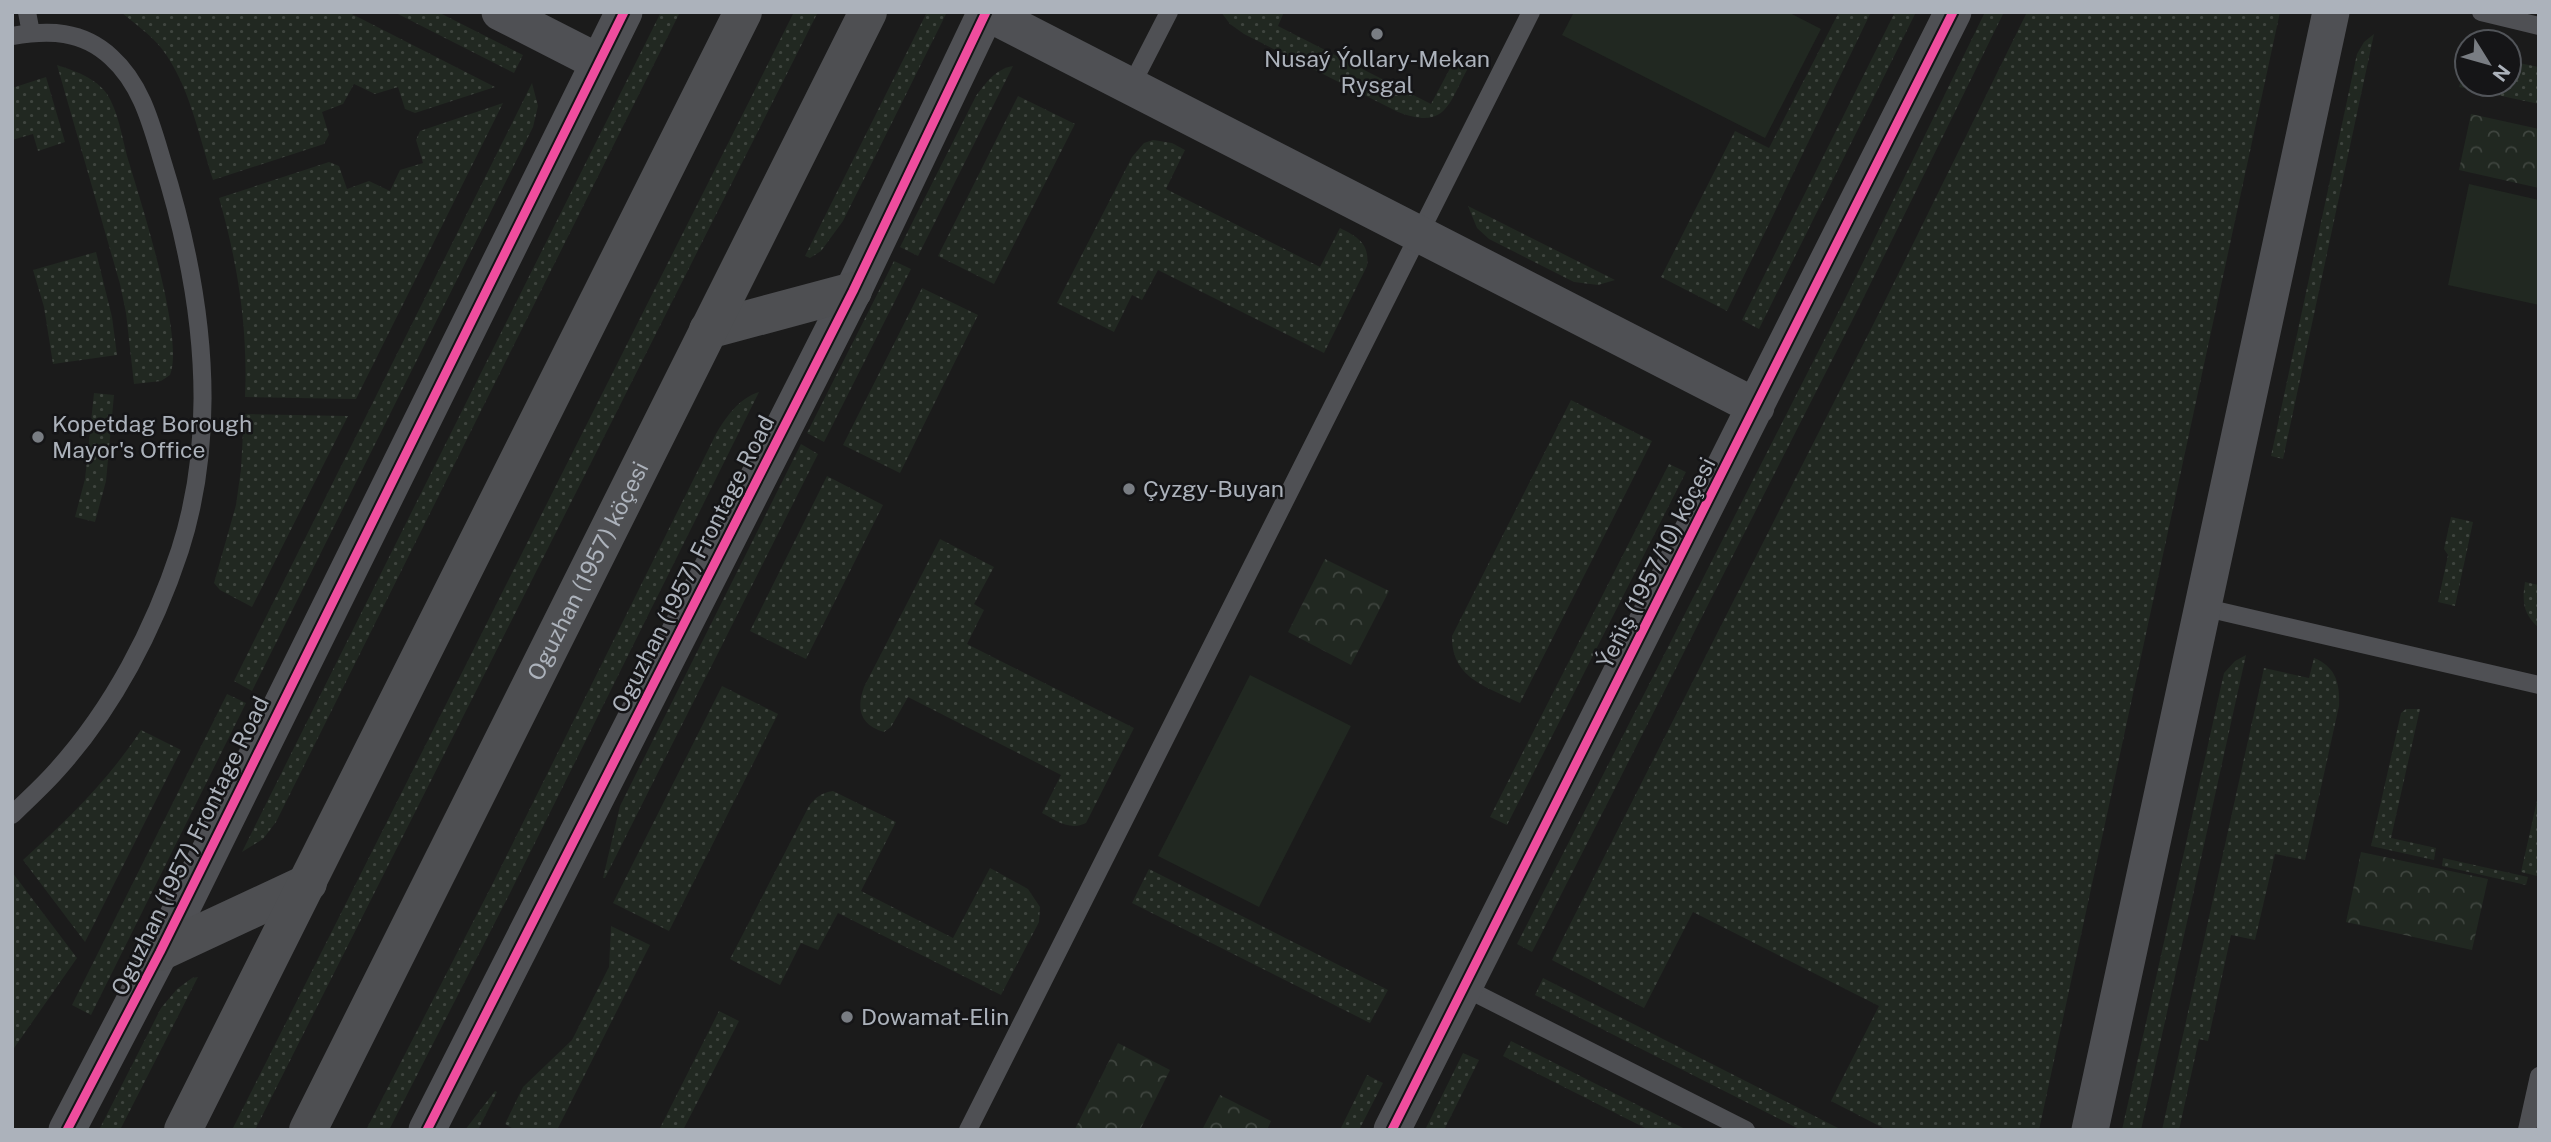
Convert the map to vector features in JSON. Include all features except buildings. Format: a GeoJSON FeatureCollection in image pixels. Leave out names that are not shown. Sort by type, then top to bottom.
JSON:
{"type":"FeatureCollection","features":[{"type":"Feature","properties":{"kind":"main road"},"geometry":{"type":"LineString","coordinates":[[183,1130],[743,12]]}},
{"type":"Feature","properties":{"kind":"main road","name":"Oguzhan (1957) köçesi"},"geometry":{"type":"LineString","coordinates":[[308,1130],[868,12]]}},
{"type":"Feature","properties":{"kind":"main road"},"geometry":{"type":"LineString","coordinates":[[708,330],[853,291]]}},
{"type":"Feature","properties":{"kind":"main road"},"geometry":{"type":"LineString","coordinates":[[160,952],[308,883]]}},
{"type":"Feature","properties":{"kind":"street"},"geometry":{"type":"LineString","coordinates":[[500,12],[598,62]]}},
{"type":"Feature","properties":{"kind":"street","name":"Oguzhan (1957) Frontage Road"},"geometry":{"type":"LineString","coordinates":[[67,1130],[160,952],[624,12]]}},
{"type":"Feature","properties":{"kind":"street"},"geometry":{"type":"LineString","coordinates":[[986,12],[1756,407]]}},
{"type":"Feature","properties":{"kind":"street","name":"Oguzhan (1957) Frontage Road"},"geometry":{"type":"LineString","coordinates":[[427,1130],[853,291],[986,12]]}},
{"type":"Feature","properties":{"kind":"street","name":"Ýeňiş (1957/10) köçesi"},"geometry":{"type":"LineString","coordinates":[[1392,1130],[1953,12]]}},
{"type":"Feature","properties":{"kind":"street"},"geometry":{"type":"LineString","coordinates":[[2090,1130],[2331,12]]}},
{"type":"Feature","properties":{"kind":"lane"},"geometry":{"type":"LineString","coordinates":[[27,12],[31,33]]}},
{"type":"Feature","properties":{"kind":"lane"},"geometry":{"type":"LineString","coordinates":[[1131,86],[1169,12]]}},
{"type":"Feature","properties":{"kind":"lane"},"geometry":{"type":"LineString","coordinates":[[968,1130],[1531,12]]}},
{"type":"Feature","properties":{"kind":"lane"},"geometry":{"type":"LineString","coordinates":[[2481,12],[2539,26]]}},
{"type":"Feature","properties":{"kind":"lane"},"geometry":{"type":"LineString","coordinates":[[12,36],[40,31],[66,33],[90,42],[111,56],[146,107],[177,208],[193,278],[201,342],[202,408],[195,490],[180,549],[156,614],[127,672],[91,726],[57,770],[12,815]]}},
{"type":"Feature","properties":{"kind":"lane"},"geometry":{"type":"LineString","coordinates":[[2202,607],[2539,685]]}},
{"type":"Feature","properties":{"kind":"lane"},"geometry":{"type":"LineString","coordinates":[[1463,988],[1746,1130]]}},
{"type":"Feature","properties":{"kind":"lane"},"geometry":{"type":"LineString","coordinates":[[2527,1130],[2539,1076]]}},
{"type":"Feature","properties":{"kind":"green space"},"geometry":{"type":"Polygon","coordinates":[[[121,12],[348,12],[495,87],[415,113],[405,109],[398,87],[375,94],[354,84],[343,104],[322,112],[329,135],[324,144],[213,180],[193,112],[172,63],[152,39],[121,12]]]}},
{"type":"Feature","properties":{"kind":"green space"},"geometry":{"type":"Polygon","coordinates":[[[394,12],[438,12],[523,55],[514,73],[394,12]]]}},
{"type":"Feature","properties":{"kind":"green space"},"geometry":{"type":"Polygon","coordinates":[[[661,12],[680,12],[276,822],[263,839],[242,852],[661,12]]]}},
{"type":"Feature","properties":{"kind":"green space"},"geometry":{"type":"Polygon","coordinates":[[[794,12],[818,12],[255,1130],[232,1130],[794,12]]]}},
{"type":"Feature","properties":{"kind":"green space"},"geometry":{"type":"Polygon","coordinates":[[[927,12],[947,12],[843,221],[821,251],[810,258],[805,256],[927,12]]]}},
{"type":"Feature","properties":{"kind":"green space"},"geometry":{"type":"Polygon","coordinates":[[[1221,12],[1284,12],[1278,26],[1431,104],[1454,61],[1468,68],[1444,111],[1426,118],[1414,117],[1398,112],[1244,34],[1230,24],[1221,12]]]}},
{"type":"Feature","properties":{"kind":"green space"},"geometry":{"type":"Polygon","coordinates":[[[1574,12],[1788,12],[1821,29],[1765,138],[1562,35],[1574,12]]]}},
{"type":"Feature","properties":{"kind":"green space"},"geometry":{"type":"Polygon","coordinates":[[[1839,12],[1871,12],[1727,311],[1661,277],[1735,131],[1769,148],[1839,12]]]}},
{"type":"Feature","properties":{"kind":"green space"},"geometry":{"type":"Polygon","coordinates":[[[1895,12],[1916,12],[1759,329],[1742,320],[1895,12]]]}},
{"type":"Feature","properties":{"kind":"green space"},"geometry":{"type":"Polygon","coordinates":[[[1985,12],[2004,12],[1860,305],[1532,952],[1517,944],[1845,299],[1985,12]]]}},
{"type":"Feature","properties":{"kind":"green space"},"geometry":{"type":"Polygon","coordinates":[[[2027,12],[2280,12],[2039,1130],[1887,1130],[1831,1101],[1879,1006],[1693,912],[1644,1008],[1552,960],[1879,313],[2027,12]]]}},
{"type":"Feature","properties":{"kind":"green space"},"geometry":{"type":"Polygon","coordinates":[[[2374,34],[2283,459],[2271,456],[2357,54],[2364,42],[2374,34]]]}},
{"type":"Feature","properties":{"kind":"green space"},"geometry":{"type":"Polygon","coordinates":[[[2523,64],[2539,67],[2539,104],[2511,98],[2523,98],[2523,64]]]}},
{"type":"Feature","properties":{"kind":"green space"},"geometry":{"type":"Polygon","coordinates":[[[57,65],[91,79],[102,88],[117,116],[159,268],[171,331],[173,357],[170,375],[161,381],[134,384],[120,284],[57,65]]]}},
{"type":"Feature","properties":{"kind":"green space"},"geometry":{"type":"Polygon","coordinates":[[[1013,66],[918,256],[900,247],[976,96],[996,73],[1013,66]]]}},
{"type":"Feature","properties":{"kind":"green space"},"geometry":{"type":"Polygon","coordinates":[[[46,77],[65,142],[38,151],[33,134],[12,140],[12,88],[46,77]]]}},
{"type":"Feature","properties":{"kind":"green space"},"geometry":{"type":"Polygon","coordinates":[[[532,83],[538,106],[533,127],[252,691],[234,681],[532,83]]]}},
{"type":"Feature","properties":{"kind":"green space"},"geometry":{"type":"Polygon","coordinates":[[[1018,96],[1075,124],[994,284],[938,256],[1018,96]]]}},
{"type":"Feature","properties":{"kind":"green space"},"geometry":{"type":"Polygon","coordinates":[[[503,103],[356,399],[245,397],[245,346],[240,297],[232,247],[219,198],[329,162],[339,166],[347,189],[369,181],[390,191],[400,170],[423,163],[416,140],[420,131],[503,103]]]}},
{"type":"Feature","properties":{"kind":"green space"},"geometry":{"type":"Polygon","coordinates":[[[2471,114],[2539,129],[2539,188],[2459,170],[2471,114]]]}},
{"type":"Feature","properties":{"kind":"green space"},"geometry":{"type":"Polygon","coordinates":[[[1153,140],[1172,143],[1185,150],[1166,189],[1320,267],[1340,228],[1361,242],[1367,252],[1367,266],[1324,353],[1158,270],[1142,300],[1132,295],[1114,332],[1057,303],[1132,157],[1144,143],[1153,140]]]}},
{"type":"Feature","properties":{"kind":"green space"},"geometry":{"type":"Polygon","coordinates":[[[2469,184],[2539,200],[2539,305],[2448,285],[2469,184]]]}},
{"type":"Feature","properties":{"kind":"green space"},"geometry":{"type":"Polygon","coordinates":[[[1468,206],[1615,280],[1598,285],[1574,282],[1489,239],[1477,228],[1468,206]]]}},
{"type":"Feature","properties":{"kind":"green space"},"geometry":{"type":"Polygon","coordinates":[[[96,252],[112,317],[117,355],[53,364],[44,307],[33,270],[96,252]]]}},
{"type":"Feature","properties":{"kind":"green space"},"geometry":{"type":"Polygon","coordinates":[[[894,261],[911,269],[824,442],[807,433],[894,261]]]}},
{"type":"Feature","properties":{"kind":"green space"},"geometry":{"type":"Polygon","coordinates":[[[922,288],[978,315],[900,473],[843,445],[922,288]]]}},
{"type":"Feature","properties":{"kind":"green space"},"geometry":{"type":"Polygon","coordinates":[[[759,392],[389,1130],[366,1130],[493,883],[716,434],[739,403],[759,392]]]}},
{"type":"Feature","properties":{"kind":"green space"},"geometry":{"type":"Polygon","coordinates":[[[94,393],[114,395],[106,481],[95,522],[75,517],[85,479],[94,393]]]}},
{"type":"Feature","properties":{"kind":"green space"},"geometry":{"type":"Polygon","coordinates":[[[1571,400],[1652,441],[1520,703],[1484,686],[1465,672],[1453,651],[1452,636],[1571,400]]]}},
{"type":"Feature","properties":{"kind":"green space"},"geometry":{"type":"Polygon","coordinates":[[[244,414],[348,416],[252,607],[220,590],[214,583],[236,505],[244,414]]]}},
{"type":"Feature","properties":{"kind":"green space"},"geometry":{"type":"Polygon","coordinates":[[[801,444],[818,454],[603,878],[620,806],[801,444]]]}},
{"type":"Feature","properties":{"kind":"green space"},"geometry":{"type":"Polygon","coordinates":[[[1669,464],[1686,472],[1507,825],[1490,817],[1669,464]]]}},
{"type":"Feature","properties":{"kind":"green space"},"geometry":{"type":"Polygon","coordinates":[[[827,476],[883,505],[806,659],[750,631],[827,476]]]}},
{"type":"Feature","properties":{"kind":"green space"},"geometry":{"type":"Polygon","coordinates":[[[2451,517],[2473,522],[2455,606],[2438,602],[2448,555],[2444,549],[2451,517]]]}},
{"type":"Feature","properties":{"kind":"green space"},"geometry":{"type":"Polygon","coordinates":[[[940,539],[994,567],[974,604],[984,610],[967,644],[1134,728],[1086,823],[1069,825],[1042,813],[1061,775],[908,697],[891,727],[884,732],[870,725],[862,715],[860,702],[864,687],[940,539]]]}},
{"type":"Feature","properties":{"kind":"green space"},"geometry":{"type":"Polygon","coordinates":[[[1325,559],[1389,591],[1351,665],[1288,632],[1325,559]]]}},
{"type":"Feature","properties":{"kind":"green space"},"geometry":{"type":"Polygon","coordinates":[[[2525,582],[2539,585],[2539,628],[2525,607],[2525,582]]]}},
{"type":"Feature","properties":{"kind":"green space"},"geometry":{"type":"Polygon","coordinates":[[[2246,655],[2141,1130],[2122,1130],[2224,673],[2235,661],[2246,655]]]}},
{"type":"Feature","properties":{"kind":"green space"},"geometry":{"type":"Polygon","coordinates":[[[2314,658],[2332,671],[2339,690],[2339,706],[2305,860],[2275,854],[2255,940],[2231,935],[2208,1041],[2199,1039],[2179,1130],[2162,1130],[2264,668],[2309,678],[2314,658]]]}},
{"type":"Feature","properties":{"kind":"green space"},"geometry":{"type":"Polygon","coordinates":[[[1250,675],[1351,726],[1259,907],[1158,856],[1250,675]]]}},
{"type":"Feature","properties":{"kind":"green space"},"geometry":{"type":"Polygon","coordinates":[[[722,686],[778,714],[669,931],[613,903],[722,686]]]}},
{"type":"Feature","properties":{"kind":"green space"},"geometry":{"type":"Polygon","coordinates":[[[227,694],[246,703],[91,1015],[72,1005],[227,694]]]}},
{"type":"Feature","properties":{"kind":"green space"},"geometry":{"type":"Polygon","coordinates":[[[2406,709],[2420,709],[2391,838],[2436,848],[2434,860],[2371,846],[2401,713],[2406,709]]]}},
{"type":"Feature","properties":{"kind":"green space"},"geometry":{"type":"Polygon","coordinates":[[[141,730],[181,750],[85,942],[23,860],[86,799],[115,766],[141,730]]]}},
{"type":"Feature","properties":{"kind":"green space"},"geometry":{"type":"Polygon","coordinates":[[[833,791],[896,822],[861,891],[953,938],[990,868],[1028,889],[1040,907],[1039,922],[1001,995],[838,913],[818,950],[801,943],[780,985],[730,959],[809,806],[819,796],[833,791]]]}},
{"type":"Feature","properties":{"kind":"green space"},"geometry":{"type":"Polygon","coordinates":[[[2539,792],[2539,868],[2537,876],[2521,872],[2539,792]]]}},
{"type":"Feature","properties":{"kind":"green space"},"geometry":{"type":"Polygon","coordinates":[[[2361,852],[2488,879],[2472,950],[2346,922],[2361,852]]]}},
{"type":"Feature","properties":{"kind":"green space"},"geometry":{"type":"Polygon","coordinates":[[[2443,858],[2528,877],[2526,885],[2442,866],[2443,858]]]}},
{"type":"Feature","properties":{"kind":"green space"},"geometry":{"type":"Polygon","coordinates":[[[1149,869],[1388,990],[1370,1023],[1132,903],[1149,869]]]}},
{"type":"Feature","properties":{"kind":"green space"},"geometry":{"type":"Polygon","coordinates":[[[12,872],[77,958],[12,1051],[12,872]]]}},
{"type":"Feature","properties":{"kind":"green space"},"geometry":{"type":"Polygon","coordinates":[[[611,926],[650,945],[557,1130],[515,1130],[505,1124],[523,1087],[572,1040],[609,967],[611,926]]]}},
{"type":"Feature","properties":{"kind":"green space"},"geometry":{"type":"Polygon","coordinates":[[[198,977],[120,1130],[99,1130],[161,1008],[177,989],[192,978],[198,977]]]}},
{"type":"Feature","properties":{"kind":"green space"},"geometry":{"type":"Polygon","coordinates":[[[1543,978],[1842,1130],[1801,1130],[1535,995],[1543,978]]]}},
{"type":"Feature","properties":{"kind":"green space"},"geometry":{"type":"Polygon","coordinates":[[[719,1011],[739,1021],[683,1130],[659,1130],[719,1011]]]}},
{"type":"Feature","properties":{"kind":"green space"},"geometry":{"type":"Polygon","coordinates":[[[1511,1041],[1687,1130],[1649,1130],[1503,1056],[1511,1041]]]}},
{"type":"Feature","properties":{"kind":"green space"},"geometry":{"type":"Polygon","coordinates":[[[1118,1043],[1170,1070],[1140,1130],[1077,1130],[1075,1129],[1118,1043]]]}},
{"type":"Feature","properties":{"kind":"green space"},"geometry":{"type":"Polygon","coordinates":[[[1463,1053],[1479,1060],[1444,1130],[1425,1130],[1463,1053]]]}},
{"type":"Feature","properties":{"kind":"green space"},"geometry":{"type":"Polygon","coordinates":[[[1367,1075],[1383,1083],[1359,1130],[1340,1130],[1367,1075]]]}},
{"type":"Feature","properties":{"kind":"green space"},"geometry":{"type":"Polygon","coordinates":[[[495,1091],[497,1092],[478,1130],[465,1130],[495,1091]]]}},
{"type":"Feature","properties":{"kind":"green space"},"geometry":{"type":"Polygon","coordinates":[[[1220,1095],[1271,1121],[1267,1130],[1202,1130],[1220,1095]]]}},
{"type":"Feature","properties":{"kind":"cycle path"},"geometry":{"type":"LineString","coordinates":[[67,1130],[160,952],[624,12]]}},
{"type":"Feature","properties":{"kind":"cycle path"},"geometry":{"type":"LineString","coordinates":[[427,1130],[853,291],[986,12]]}},
{"type":"Feature","properties":{"kind":"cycle path"},"geometry":{"type":"LineString","coordinates":[[1392,1130],[1953,12]]}},
{"type":"Feature","properties":{"kind":"place","name":"Nusaý Ýollary-Mekan Rysgal"},"geometry":{"type":"Point","coordinates":[1377,34]}},
{"type":"Feature","properties":{"kind":"place","name":"Kopetdag Borough Mayor's Office"},"geometry":{"type":"Point","coordinates":[38,437]}},
{"type":"Feature","properties":{"kind":"place","name":"Çyzgy-Buyan"},"geometry":{"type":"Point","coordinates":[1129,489]}},
{"type":"Feature","properties":{"kind":"place","name":"Dowamat-Elin"},"geometry":{"type":"Point","coordinates":[847,1017]}}]}
